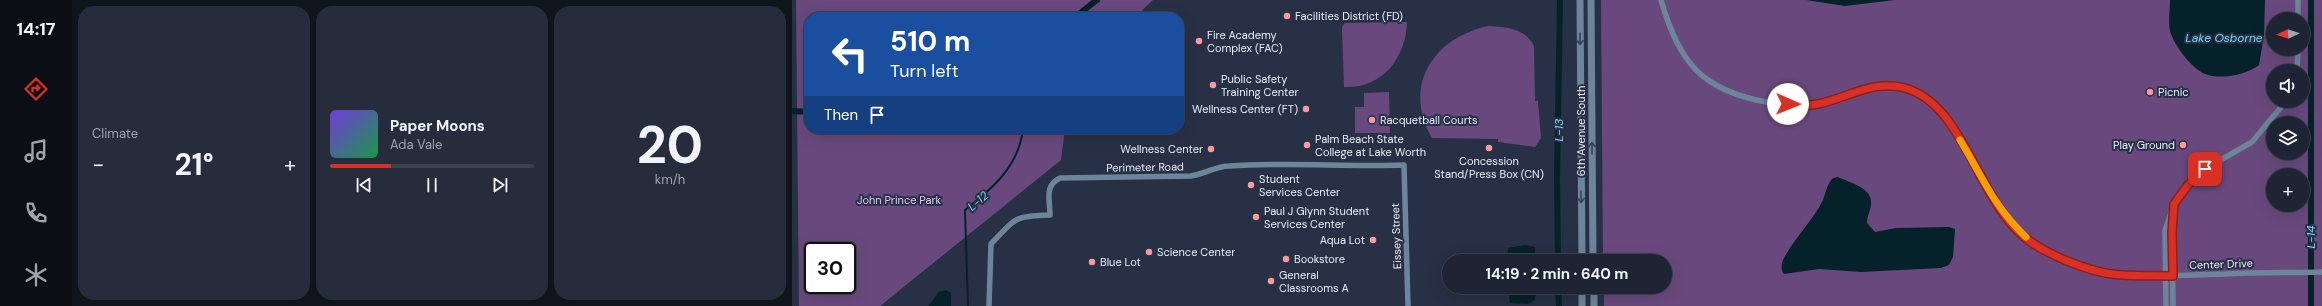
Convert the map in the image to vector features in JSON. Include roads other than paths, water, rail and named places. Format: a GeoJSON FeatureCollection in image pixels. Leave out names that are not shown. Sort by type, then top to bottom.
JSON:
{"type":"FeatureCollection","features":[{"type":"Feature","properties":{"kind":"street","name":"6th Avenue South"},"geometry":{"type":"LineString","coordinates":[[1580,0],[1582,254]]}},
{"type":"Feature","properties":{"kind":"street","name":"6th Avenue South"},"geometry":{"type":"LineString","coordinates":[[1591,0],[1593,254]]}},
{"type":"Feature","properties":{"kind":"street","name":"Center Drive"},"geometry":{"type":"LineString","coordinates":[[1661,0],[1666,18],[1680,47],[1694,69],[1712,85],[1744,98],[1799,105],[1818,104],[1865,88],[1882,85],[1907,88],[1937,106],[1962,144],[2007,220],[2031,242],[2066,261],[2112,274],[2173,276],[2322,272]]}},
{"type":"Feature","properties":{"kind":"street"},"geometry":{"type":"LineString","coordinates":[[2298,0],[2298,12]]}},
{"type":"Feature","properties":{"kind":"street"},"geometry":{"type":"LineString","coordinates":[[2166,306],[2165,231],[2174,204],[2188,185],[2205,169],[2252,142],[2280,108]]}},
{"type":"Feature","properties":{"kind":"street","name":"Perimeter Road"},"geometry":{"type":"LineString","coordinates":[[989,306],[991,244],[1014,220],[1023,216],[1050,215],[1050,188],[1052,182],[1060,178],[1191,176],[1203,175],[1227,166],[1404,165]]}},
{"type":"Feature","properties":{"kind":"street","name":"Eissey Street"},"geometry":{"type":"LineString","coordinates":[[1404,165],[1408,306]]}},
{"type":"Feature","properties":{"kind":"street"},"geometry":{"type":"LineString","coordinates":[[2173,306],[2172,232],[2174,204]]}},
{"type":"Feature","properties":{"kind":"street"},"geometry":{"type":"LineString","coordinates":[[1582,294],[1582,306]]}},
{"type":"Feature","properties":{"kind":"street"},"geometry":{"type":"LineString","coordinates":[[1594,294],[1594,306]]}},
{"type":"Feature","properties":{"kind":"water"},"geometry":{"type":"Polygon","coordinates":[[[1806,0],[1895,0],[1845,6],[1806,0]]]}},
{"type":"Feature","properties":{"kind":"water","name":"Lake Osborne"},"geometry":{"type":"Polygon","coordinates":[[[2170,0],[2265,0],[2264,35],[2259,65],[2254,69],[2240,74],[2218,77],[2205,74],[2194,67],[2184,56],[2172,37],[2169,24],[2170,0]]]}},
{"type":"Feature","properties":{"kind":"water"},"geometry":{"type":"Polygon","coordinates":[[[1838,177],[1853,183],[1867,192],[1870,196],[1871,204],[1867,223],[1875,232],[1896,228],[1949,227],[1955,229],[1953,257],[1949,265],[1941,268],[1861,272],[1819,269],[1784,274],[1782,264],[1787,252],[1819,208],[1831,180],[1838,177]]]}},
{"type":"Feature","properties":{"kind":"water"},"geometry":{"type":"Polygon","coordinates":[[[1525,245],[1535,247],[1535,254],[1508,254],[1508,248],[1525,245]]]}},
{"type":"Feature","properties":{"kind":"water"},"geometry":{"type":"Polygon","coordinates":[[[946,290],[951,293],[951,306],[928,306],[939,292],[946,290]]]}},
{"type":"Feature","properties":{"kind":"water"},"geometry":{"type":"Polygon","coordinates":[[[1509,294],[1536,294],[1535,300],[1528,304],[1510,303],[1509,294]]]}},
{"type":"Feature","properties":{"kind":"waterway"},"geometry":{"type":"LineString","coordinates":[[1081,12],[1097,0]]}},
{"type":"Feature","properties":{"kind":"waterway","name":"L-13"},"geometry":{"type":"LineString","coordinates":[[1558,254],[1557,177],[1560,0]]}},
{"type":"Feature","properties":{"kind":"waterway","name":"L-14"},"geometry":{"type":"LineString","coordinates":[[2311,0],[2311,306]]}},
{"type":"Feature","properties":{"kind":"waterway"},"geometry":{"type":"LineString","coordinates":[[792,111],[804,112]]}},
{"type":"Feature","properties":{"kind":"waterway","name":"L-12"},"geometry":{"type":"LineString","coordinates":[[968,306],[965,210],[985,194],[1003,176],[1016,154],[1022,134]]}},
{"type":"Feature","properties":{"kind":"waterway","name":"L-13"},"geometry":{"type":"LineString","coordinates":[[1558,294],[1559,306]]}},
{"type":"Feature","properties":{"kind":"place","name":"Facilities District (FD)"},"geometry":{"type":"Point","coordinates":[1287,16]}},
{"type":"Feature","properties":{"kind":"place","name":"Fire Academy Complex (FAC)"},"geometry":{"type":"Point","coordinates":[1199,41]}},
{"type":"Feature","properties":{"kind":"place","name":"Public Safety Training Center"},"geometry":{"type":"Point","coordinates":[1213,85]}},
{"type":"Feature","properties":{"kind":"place","name":"Picnic"},"geometry":{"type":"Point","coordinates":[2150,92]}},
{"type":"Feature","properties":{"kind":"place","name":"Wellness Center (FT)"},"geometry":{"type":"Point","coordinates":[1306,109]}},
{"type":"Feature","properties":{"kind":"place","name":"Racquetball Courts"},"geometry":{"type":"Point","coordinates":[1372,120]}},
{"type":"Feature","properties":{"kind":"place","name":"Palm Beach State College at Lake Worth"},"geometry":{"type":"Point","coordinates":[1307,145]}},
{"type":"Feature","properties":{"kind":"place","name":"Play Ground"},"geometry":{"type":"Point","coordinates":[2183,145]}},
{"type":"Feature","properties":{"kind":"place","name":"Concession Stand/Press Box (CN)"},"geometry":{"type":"Point","coordinates":[1489,148]}},
{"type":"Feature","properties":{"kind":"place","name":"Wellness Center"},"geometry":{"type":"Point","coordinates":[1211,149]}},
{"type":"Feature","properties":{"kind":"place","name":"Student Services Center"},"geometry":{"type":"Point","coordinates":[1251,185]}},
{"type":"Feature","properties":{"kind":"place","name":"Paul J Glynn Student Services Center"},"geometry":{"type":"Point","coordinates":[1256,217]}},
{"type":"Feature","properties":{"kind":"place","name":"Aqua Lot"},"geometry":{"type":"Point","coordinates":[1373,240]}},
{"type":"Feature","properties":{"kind":"place","name":"Science Center"},"geometry":{"type":"Point","coordinates":[1149,252]}},
{"type":"Feature","properties":{"kind":"place","name":"Bookstore"},"geometry":{"type":"Point","coordinates":[1286,259]}},
{"type":"Feature","properties":{"kind":"place","name":"Blue Lot"},"geometry":{"type":"Point","coordinates":[1092,262]}},
{"type":"Feature","properties":{"kind":"place","name":"General Classrooms A"},"geometry":{"type":"Point","coordinates":[1271,281]}},
{"type":"Feature","properties":{"kind":"park label","name":"John Prince Park"},"geometry":{"type":"Point","coordinates":[899,200]}}]}
